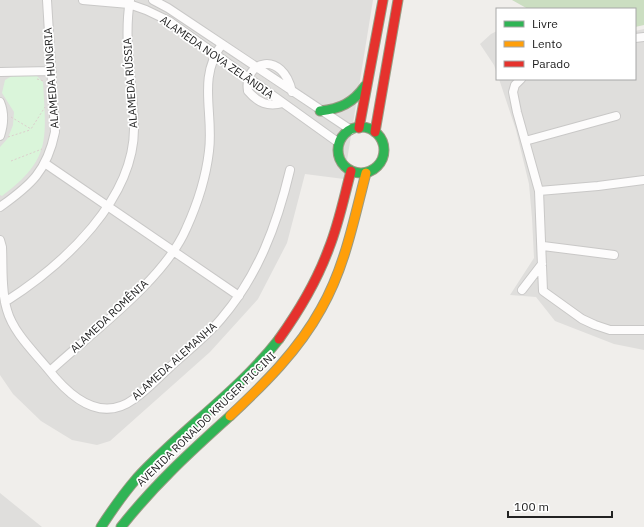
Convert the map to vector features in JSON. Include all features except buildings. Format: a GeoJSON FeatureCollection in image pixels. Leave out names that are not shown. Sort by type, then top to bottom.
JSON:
{"type":"FeatureCollection","features":[{"type":"Feature","properties":{"kind":"main road"},"geometry":{"type":"LineString","coordinates":[[383,0],[367,83],[355,129],[342,138],[339,143],[340,159],[351,171],[366,173],[378,165],[384,152],[383,144],[375,132],[398,0]]}},
{"type":"Feature","properties":{"kind":"main road"},"geometry":{"type":"LineString","coordinates":[[320,110],[343,107],[351,103],[367,83]]}},
{"type":"Feature","properties":{"kind":"main road"},"geometry":{"type":"LineString","coordinates":[[355,129],[375,132]]}},
{"type":"Feature","properties":{"kind":"main road","name":"AVENIDA RONALDO KRUGER PICCINI"},"geometry":{"type":"LineString","coordinates":[[101,527],[122,496],[157,457],[238,384],[270,351],[290,325],[308,296],[329,249],[351,171]]}},
{"type":"Feature","properties":{"kind":"main road","name":"AVENIDA RONALDO KRUGER PICCINI"},"geometry":{"type":"LineString","coordinates":[[121,527],[136,506],[156,483],[264,383],[297,346],[320,310],[336,275],[347,246],[366,173]]}},
{"type":"Feature","properties":{"kind":"street","name":"ALAMEDA HUNGRIA"},"geometry":{"type":"LineString","coordinates":[[0,207],[22,192],[46,164],[52,147],[55,132],[46,0]]}},
{"type":"Feature","properties":{"kind":"street","name":"ALAMEDA NOVA ZELÃNDIA"},"geometry":{"type":"LineString","coordinates":[[83,0],[130,2],[169,21],[339,143]]}},
{"type":"Feature","properties":{"kind":"street","name":"ALAMEDA NOVA ZELÃNDIA"},"geometry":{"type":"LineString","coordinates":[[153,0],[168,8],[320,110],[355,129]]}},
{"type":"Feature","properties":{"kind":"street","name":"ALAMEDA RÚSSIA"},"geometry":{"type":"LineString","coordinates":[[5,302],[48,270],[84,237],[108,207],[118,191],[128,166],[133,146],[134,125],[127,34],[130,2]]}},
{"type":"Feature","properties":{"kind":"street","name":"ALAMEDA ROMÊNIA"},"geometry":{"type":"LineString","coordinates":[[50,371],[123,306],[156,273],[174,251],[186,230],[202,185],[208,157],[210,113],[208,84],[210,66],[215,54],[222,44]]}},
{"type":"Feature","properties":{"kind":"street"},"geometry":{"type":"LineString","coordinates":[[283,103],[271,106],[266,105],[253,97],[248,91],[248,78],[256,67],[265,64],[273,64],[279,68],[289,80],[292,92]]}},
{"type":"Feature","properties":{"kind":"street"},"geometry":{"type":"LineString","coordinates":[[0,72],[52,71]]}},
{"type":"Feature","properties":{"kind":"street"},"geometry":{"type":"LineString","coordinates":[[520,80],[515,85],[513,92],[539,191],[543,291],[582,319],[610,330],[644,330]]}},
{"type":"Feature","properties":{"kind":"street"},"geometry":{"type":"LineString","coordinates":[[0,102],[4,112],[1,134]]}},
{"type":"Feature","properties":{"kind":"street"},"geometry":{"type":"LineString","coordinates":[[525,141],[616,116]]}},
{"type":"Feature","properties":{"kind":"street"},"geometry":{"type":"LineString","coordinates":[[46,164],[239,296]]}},
{"type":"Feature","properties":{"kind":"street","name":"ALAMEDA ALEMANHA"},"geometry":{"type":"LineString","coordinates":[[0,240],[2,247],[5,302],[7,311],[15,328],[65,390],[77,399],[102,409],[118,407],[134,400],[193,347],[220,320],[239,296],[253,275],[269,241],[281,209],[290,170]]}},
{"type":"Feature","properties":{"kind":"street"},"geometry":{"type":"LineString","coordinates":[[539,191],[644,180]]}},
{"type":"Feature","properties":{"kind":"street"},"geometry":{"type":"LineString","coordinates":[[542,246],[614,255]]}},
{"type":"Feature","properties":{"kind":"street"},"geometry":{"type":"LineString","coordinates":[[522,290],[542,264]]}},
{"type":"Feature","properties":{"kind":"path"},"geometry":{"type":"LineString","coordinates":[[34,78],[45,83]]}},
{"type":"Feature","properties":{"kind":"path"},"geometry":{"type":"LineString","coordinates":[[1,134],[10,137],[31,130],[46,106]]}},
{"type":"Feature","properties":{"kind":"path"},"geometry":{"type":"LineString","coordinates":[[9,113],[12,119],[31,130]]}},
{"type":"Feature","properties":{"kind":"path"},"geometry":{"type":"LineString","coordinates":[[11,161],[36,150],[52,147]]}},
{"type":"Feature","properties":{"kind":"shaded area"},"geometry":{"type":"Polygon","coordinates":[[[0,0],[373,0],[344,179],[305,174],[287,243],[258,299],[210,352],[110,441],[97,445],[72,440],[41,421],[13,394],[0,375],[0,0]]]}},
{"type":"Feature","properties":{"kind":"shaded area"},"geometry":{"type":"Polygon","coordinates":[[[644,29],[644,350],[614,344],[555,321],[536,297],[510,295],[534,258],[529,184],[516,130],[499,80],[636,80],[636,31],[644,29]]]}},
{"type":"Feature","properties":{"kind":"shaded area"},"geometry":{"type":"Polygon","coordinates":[[[496,32],[496,71],[494,65],[480,44],[496,32]]]}},
{"type":"Feature","properties":{"kind":"shaded area"},"geometry":{"type":"Polygon","coordinates":[[[0,493],[42,527],[0,527],[0,493]]]}},
{"type":"Feature","properties":{"kind":"green space"},"geometry":{"type":"Polygon","coordinates":[[[512,0],[644,0],[644,25],[636,27],[636,8],[526,8],[512,0]]]}},
{"type":"Feature","properties":{"kind":"green space"},"geometry":{"type":"Polygon","coordinates":[[[36,75],[43,82],[45,133],[42,146],[38,158],[30,170],[18,183],[2,196],[0,195],[0,147],[8,138],[13,125],[14,112],[2,93],[5,80],[12,76],[36,75]]]}},
{"type":"Feature","properties":{"kind":"traffic: fast"},"geometry":{"type":"LineString","coordinates":[[320,111],[334,109],[346,104],[356,97],[365,86]]}},
{"type":"Feature","properties":{"kind":"traffic: fast"},"geometry":{"type":"LineString","coordinates":[[361,127],[374,131],[380,137],[384,150],[380,163],[374,169],[361,173],[348,169],[342,163],[338,150],[342,137],[348,131],[361,127]]}},
{"type":"Feature","properties":{"kind":"traffic: fast"},"geometry":{"type":"LineString","coordinates":[[101,527],[127,490],[154,460],[246,376],[279,339]]}},
{"type":"Feature","properties":{"kind":"traffic: fast"},"geometry":{"type":"LineString","coordinates":[[121,527],[146,497],[187,455],[230,416]]}},
{"type":"Feature","properties":{"kind":"traffic: slow"},"geometry":{"type":"LineString","coordinates":[[230,416],[280,366],[302,339],[321,309],[343,260],[366,173]]}},
{"type":"Feature","properties":{"kind":"traffic: jam"},"geometry":{"type":"LineString","coordinates":[[359,128],[383,0]]}},
{"type":"Feature","properties":{"kind":"traffic: jam"},"geometry":{"type":"LineString","coordinates":[[375,132],[398,0]]}},
{"type":"Feature","properties":{"kind":"traffic: jam"},"geometry":{"type":"LineString","coordinates":[[279,339],[294,318],[319,272],[333,239],[351,171]]}}]}
